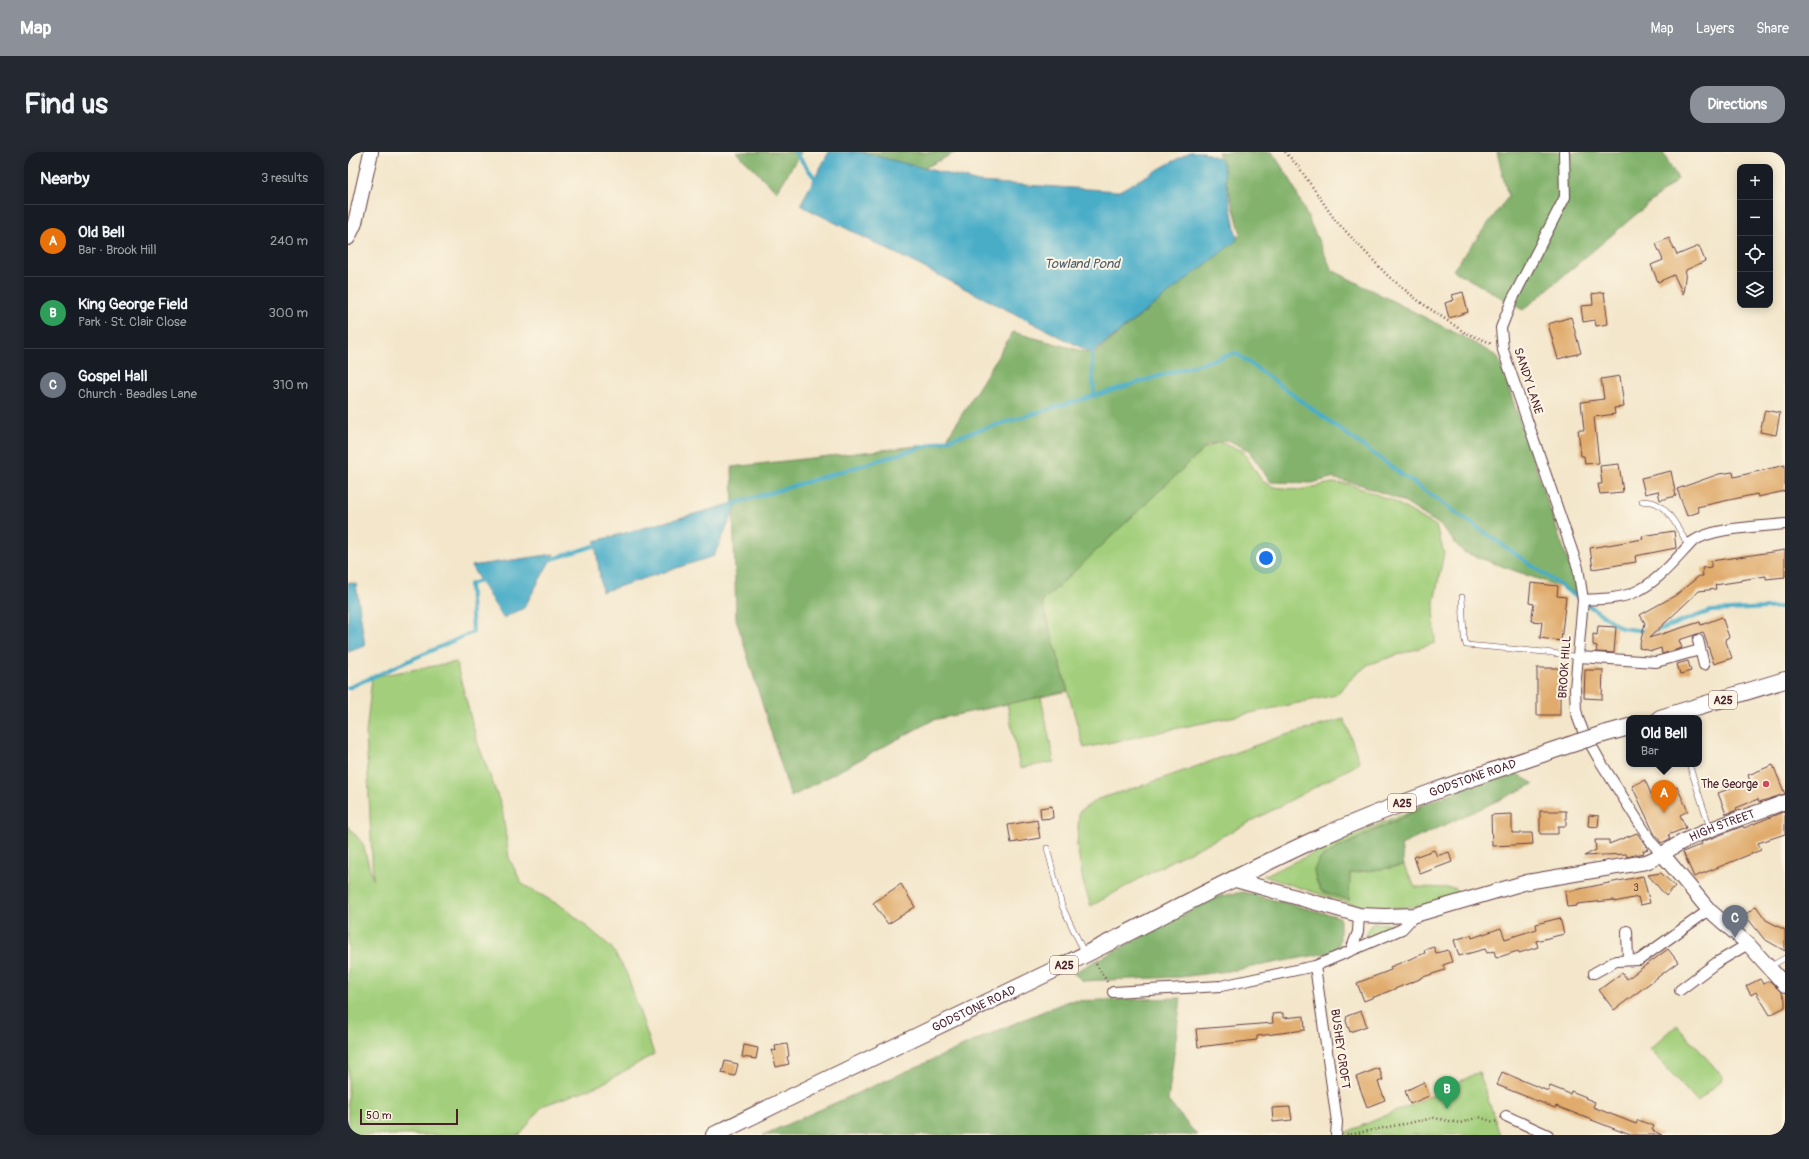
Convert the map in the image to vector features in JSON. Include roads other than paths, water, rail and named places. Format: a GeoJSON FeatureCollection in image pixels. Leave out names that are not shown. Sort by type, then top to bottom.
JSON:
{"type":"FeatureCollection","features":[{"type":"Feature","properties":{"kind":"main road","name":"A25"},"geometry":{"type":"LineString","coordinates":[[1670,715],[1785,680]]}},
{"type":"Feature","properties":{"kind":"main road","name":"GODSTONE ROAD"},"geometry":{"type":"LineString","coordinates":[[714,1135],[824,1080],[1091,959],[1232,879],[1314,840],[1391,807],[1578,742],[1626,728]]}},
{"type":"Feature","properties":{"kind":"street"},"geometry":{"type":"LineString","coordinates":[[348,238],[355,223],[371,152]]}},
{"type":"Feature","properties":{"kind":"street","name":"SANDY LANE"},"geometry":{"type":"LineString","coordinates":[[1564,152],[1565,196],[1512,300],[1501,328],[1503,350],[1578,568],[1583,600]]}},
{"type":"Feature","properties":{"kind":"street"},"geometry":{"type":"LineString","coordinates":[[1583,600],[1608,598],[1633,593],[1654,581],[1688,546],[1698,538],[1714,532],[1785,524]]}},
{"type":"Feature","properties":{"kind":"street","name":"BROOK HILL"},"geometry":{"type":"LineString","coordinates":[[1583,600],[1575,700],[1582,731],[1652,843],[1663,855]]}},
{"type":"Feature","properties":{"kind":"street"},"geometry":{"type":"LineString","coordinates":[[1578,657],[1656,662],[1699,645],[1704,664]]}},
{"type":"Feature","properties":{"kind":"street","name":"HIGH STREET"},"geometry":{"type":"LineString","coordinates":[[1663,855],[1682,842],[1785,802]]}},
{"type":"Feature","properties":{"kind":"street"},"geometry":{"type":"LineString","coordinates":[[1232,879],[1359,915],[1414,915],[1527,882],[1646,862],[1663,855],[1709,910],[1748,944],[1770,966],[1785,985]]}},
{"type":"Feature","properties":{"kind":"street"},"geometry":{"type":"LineString","coordinates":[[1594,973],[1616,961],[1639,960],[1709,910]]}},
{"type":"Feature","properties":{"kind":"street"},"geometry":{"type":"LineString","coordinates":[[1351,950],[1358,932],[1359,915]]}},
{"type":"Feature","properties":{"kind":"street"},"geometry":{"type":"LineString","coordinates":[[1113,992],[1221,986],[1315,966],[1402,928],[1414,915]]}},
{"type":"Feature","properties":{"kind":"street"},"geometry":{"type":"LineString","coordinates":[[1628,931],[1628,960]]}},
{"type":"Feature","properties":{"kind":"street"},"geometry":{"type":"LineString","coordinates":[[1680,990],[1716,963],[1748,944]]}},
{"type":"Feature","properties":{"kind":"street","name":"BUSHEY CROFT"},"geometry":{"type":"LineString","coordinates":[[1315,966],[1337,1122],[1336,1135]]}},
{"type":"Feature","properties":{"kind":"street"},"geometry":{"type":"LineString","coordinates":[[1506,1116],[1548,1135]]}},
{"type":"Feature","properties":{"kind":"lane"},"geometry":{"type":"LineString","coordinates":[[1642,501],[1655,503],[1666,511],[1681,531],[1688,546]]}},
{"type":"Feature","properties":{"kind":"lane"},"geometry":{"type":"LineString","coordinates":[[1462,597],[1464,636],[1466,645],[1545,652],[1578,657]]}},
{"type":"Feature","properties":{"kind":"lane"},"geometry":{"type":"LineString","coordinates":[[1690,767],[1710,830]]}},
{"type":"Feature","properties":{"kind":"lane"},"geometry":{"type":"LineString","coordinates":[[1047,848],[1062,906],[1091,959]]}},
{"type":"Feature","properties":{"kind":"lane"},"geometry":{"type":"LineString","coordinates":[[1770,966],[1785,959]]}},
{"type":"Feature","properties":{"kind":"water","name":"Towland Pond"},"geometry":{"type":"Polygon","coordinates":[[[829,152],[860,152],[979,182],[1119,191],[1190,152],[1203,152],[1222,160],[1237,240],[1092,353],[800,205],[829,152]]]}},
{"type":"Feature","properties":{"kind":"water"},"geometry":{"type":"Polygon","coordinates":[[[738,502],[714,556],[602,592],[595,541],[738,502]]]}},
{"type":"Feature","properties":{"kind":"water"},"geometry":{"type":"Polygon","coordinates":[[[554,554],[524,608],[503,618],[471,566],[554,554]]]}},
{"type":"Feature","properties":{"kind":"water"},"geometry":{"type":"Polygon","coordinates":[[[348,582],[356,584],[365,646],[348,652],[348,582]]]}},
{"type":"Feature","properties":{"kind":"waterway"},"geometry":{"type":"LineString","coordinates":[[795,152],[815,178]]}},
{"type":"Feature","properties":{"kind":"waterway"},"geometry":{"type":"LineString","coordinates":[[1092,353],[1094,396]]}},
{"type":"Feature","properties":{"kind":"waterway"},"geometry":{"type":"LineString","coordinates":[[733,504],[1236,353],[1404,476],[1621,628],[1653,632],[1711,611],[1785,607]]}},
{"type":"Feature","properties":{"kind":"waterway"},"geometry":{"type":"LineString","coordinates":[[546,561],[600,544]]}},
{"type":"Feature","properties":{"kind":"waterway"},"geometry":{"type":"LineString","coordinates":[[348,688],[473,632],[470,584],[484,580]]}},
{"type":"Feature","properties":{"kind":"place","name":"The George"},"geometry":{"type":"Point","coordinates":[1766,784]}},
{"type":"Feature","properties":{"kind":"place","name":"Old Bell"},"geometry":{"type":"Point","coordinates":[1664,813]}},
{"type":"Feature","properties":{"kind":"place","name":"Gospel Hall"},"geometry":{"type":"Point","coordinates":[1735,938]}},
{"type":"Feature","properties":{"kind":"place","name":"King George Field"},"geometry":{"type":"Point","coordinates":[1447,1109]}}]}
